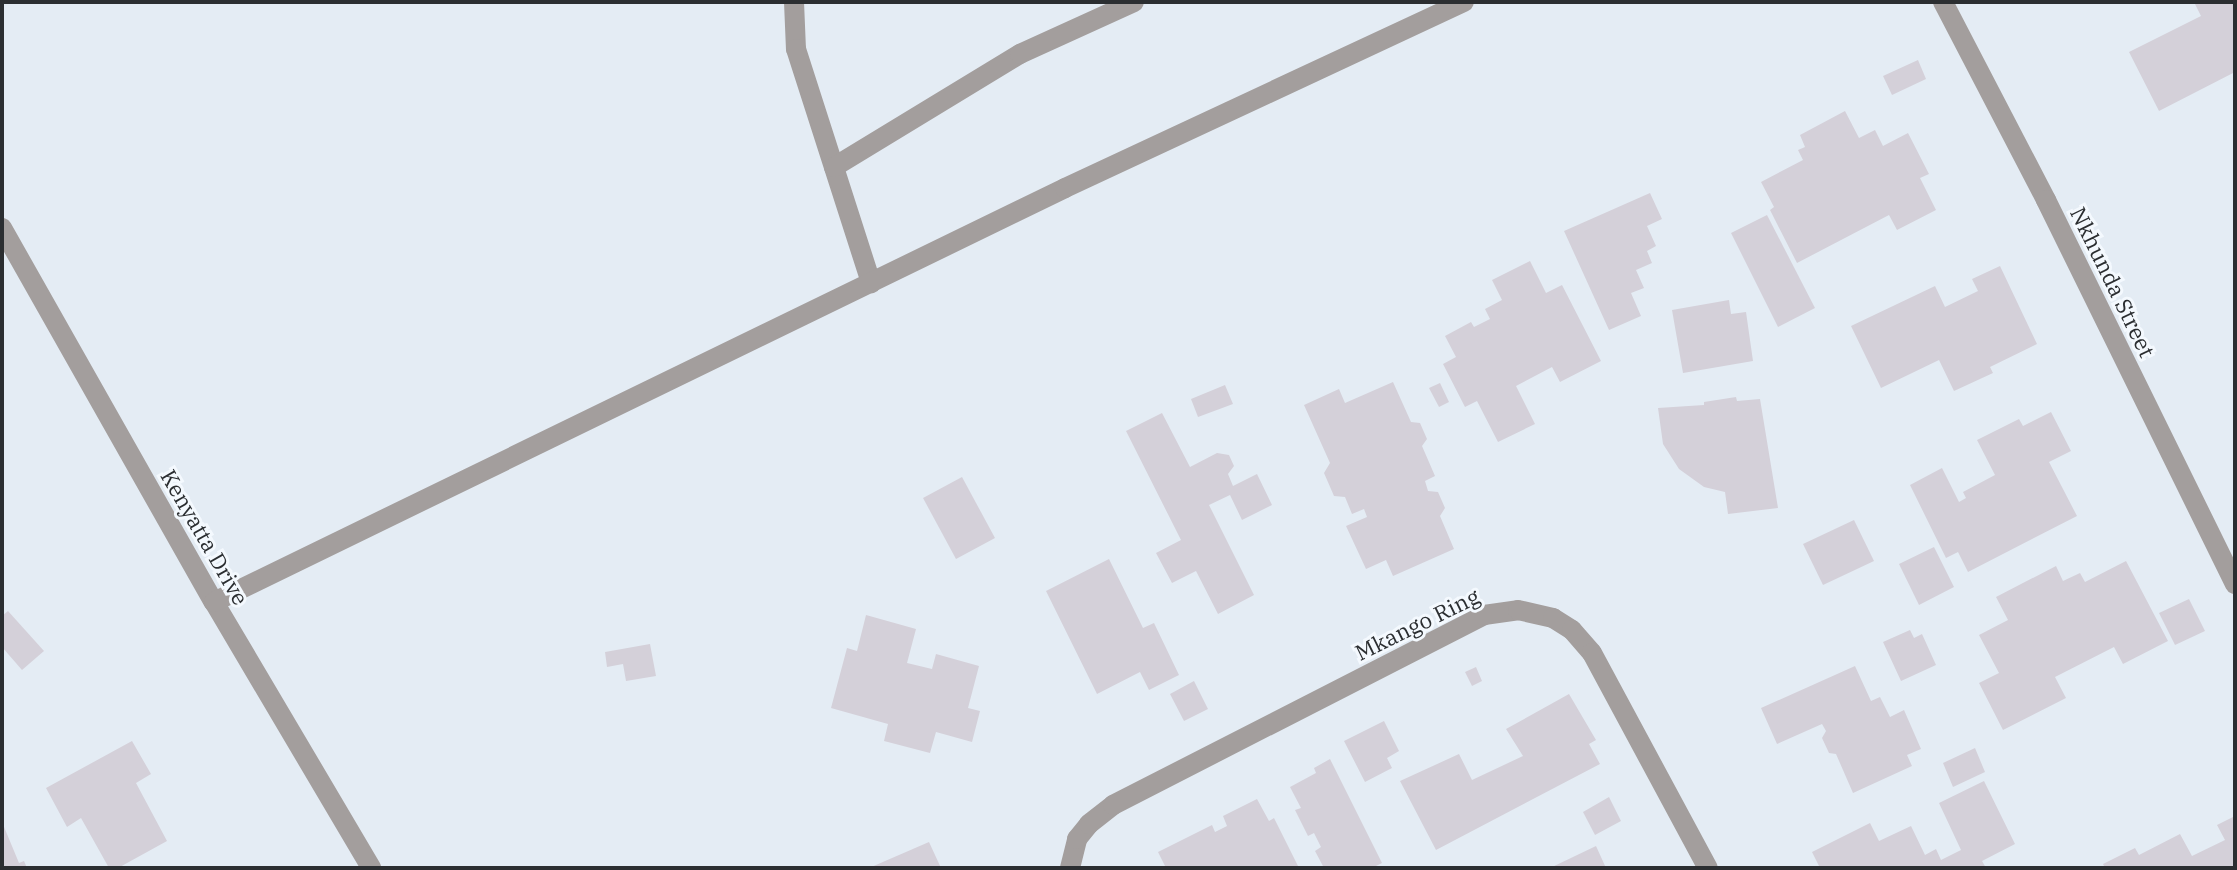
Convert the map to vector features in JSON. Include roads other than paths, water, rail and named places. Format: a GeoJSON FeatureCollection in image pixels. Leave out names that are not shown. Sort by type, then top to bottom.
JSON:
{"type":"FeatureCollection","features":[{"type":"Feature","properties":{"kind":"street"},"geometry":{"type":"LineString","coordinates":[[794,2],[796,49],[871,283]]}},
{"type":"Feature","properties":{"kind":"street"},"geometry":{"type":"LineString","coordinates":[[834,167],[1020,54],[1134,2]]}},
{"type":"Feature","properties":{"kind":"street"},"geometry":{"type":"LineString","coordinates":[[214,602],[871,283],[1464,2]]}},
{"type":"Feature","properties":{"kind":"street","name":"Nkhunda Street"},"geometry":{"type":"LineString","coordinates":[[1943,2],[2046,200],[2235,584]]}},
{"type":"Feature","properties":{"kind":"street","name":"Kenyatta Drive"},"geometry":{"type":"LineString","coordinates":[[2,228],[214,602],[371,868]]}},
{"type":"Feature","properties":{"kind":"street","name":"Mkango Ring"},"geometry":{"type":"LineString","coordinates":[[1070,868],[1077,839],[1089,824],[1113,805],[1484,615],[1518,610],[1553,618],[1572,630],[1592,653],[1708,868]]}}]}
